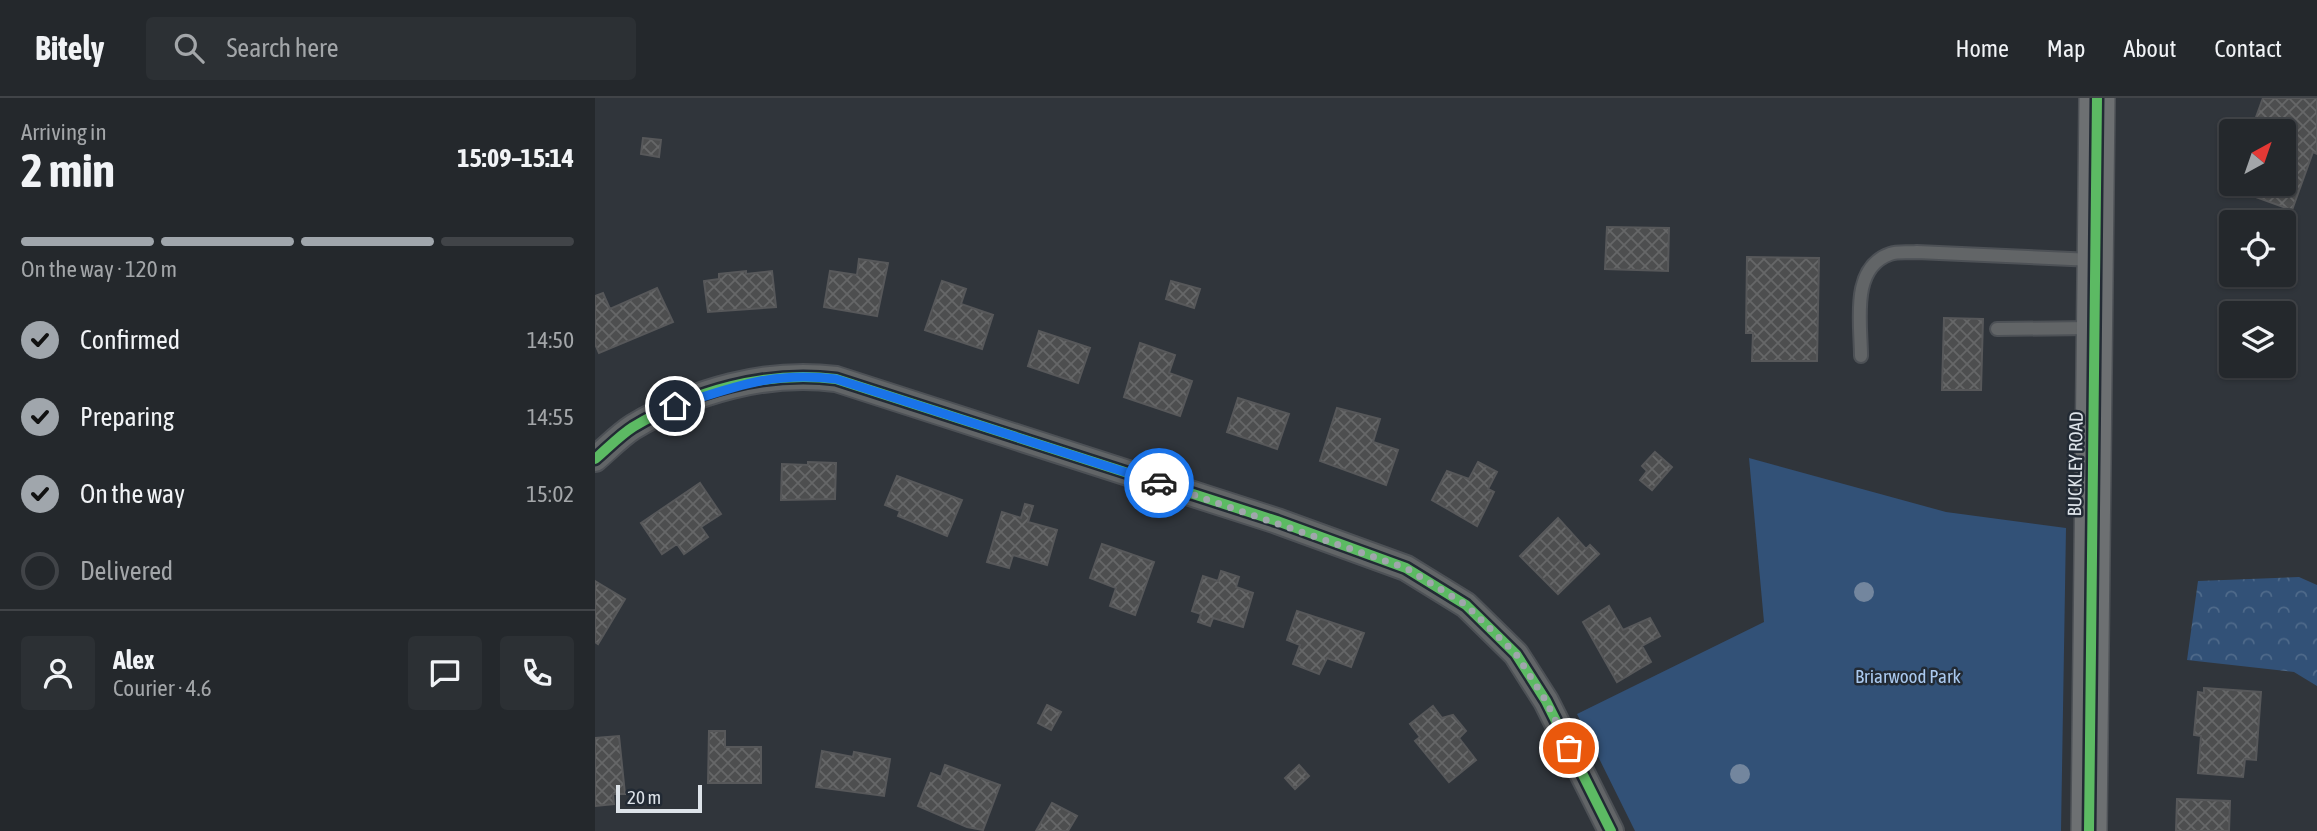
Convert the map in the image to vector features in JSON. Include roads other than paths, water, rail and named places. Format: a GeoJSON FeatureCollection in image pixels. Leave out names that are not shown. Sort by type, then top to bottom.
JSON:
{"type":"FeatureCollection","features":[{"type":"Feature","properties":{"kind":"street","name":"BUCKLEY ROAD"},"geometry":{"type":"LineString","coordinates":[[2089,831],[2097,98]]}},
{"type":"Feature","properties":{"kind":"street"},"geometry":{"type":"LineString","coordinates":[[595,459],[631,429],[675,406],[759,379],[800,375],[836,379],[1290,526],[1406,568],[1466,605],[1516,654],[1546,701],[1600,827]]}},
{"type":"Feature","properties":{"kind":"lane"},"geometry":{"type":"LineString","coordinates":[[1861,356],[1861,283],[1872,265],[1890,254],[1917,252],[2095,260]]}},
{"type":"Feature","properties":{"kind":"lane"},"geometry":{"type":"LineString","coordinates":[[1997,329],[2094,328]]}},
{"type":"Feature","properties":{"kind":"park label","name":"Briarwood Park"},"geometry":{"type":"Point","coordinates":[1908,676]}}]}
